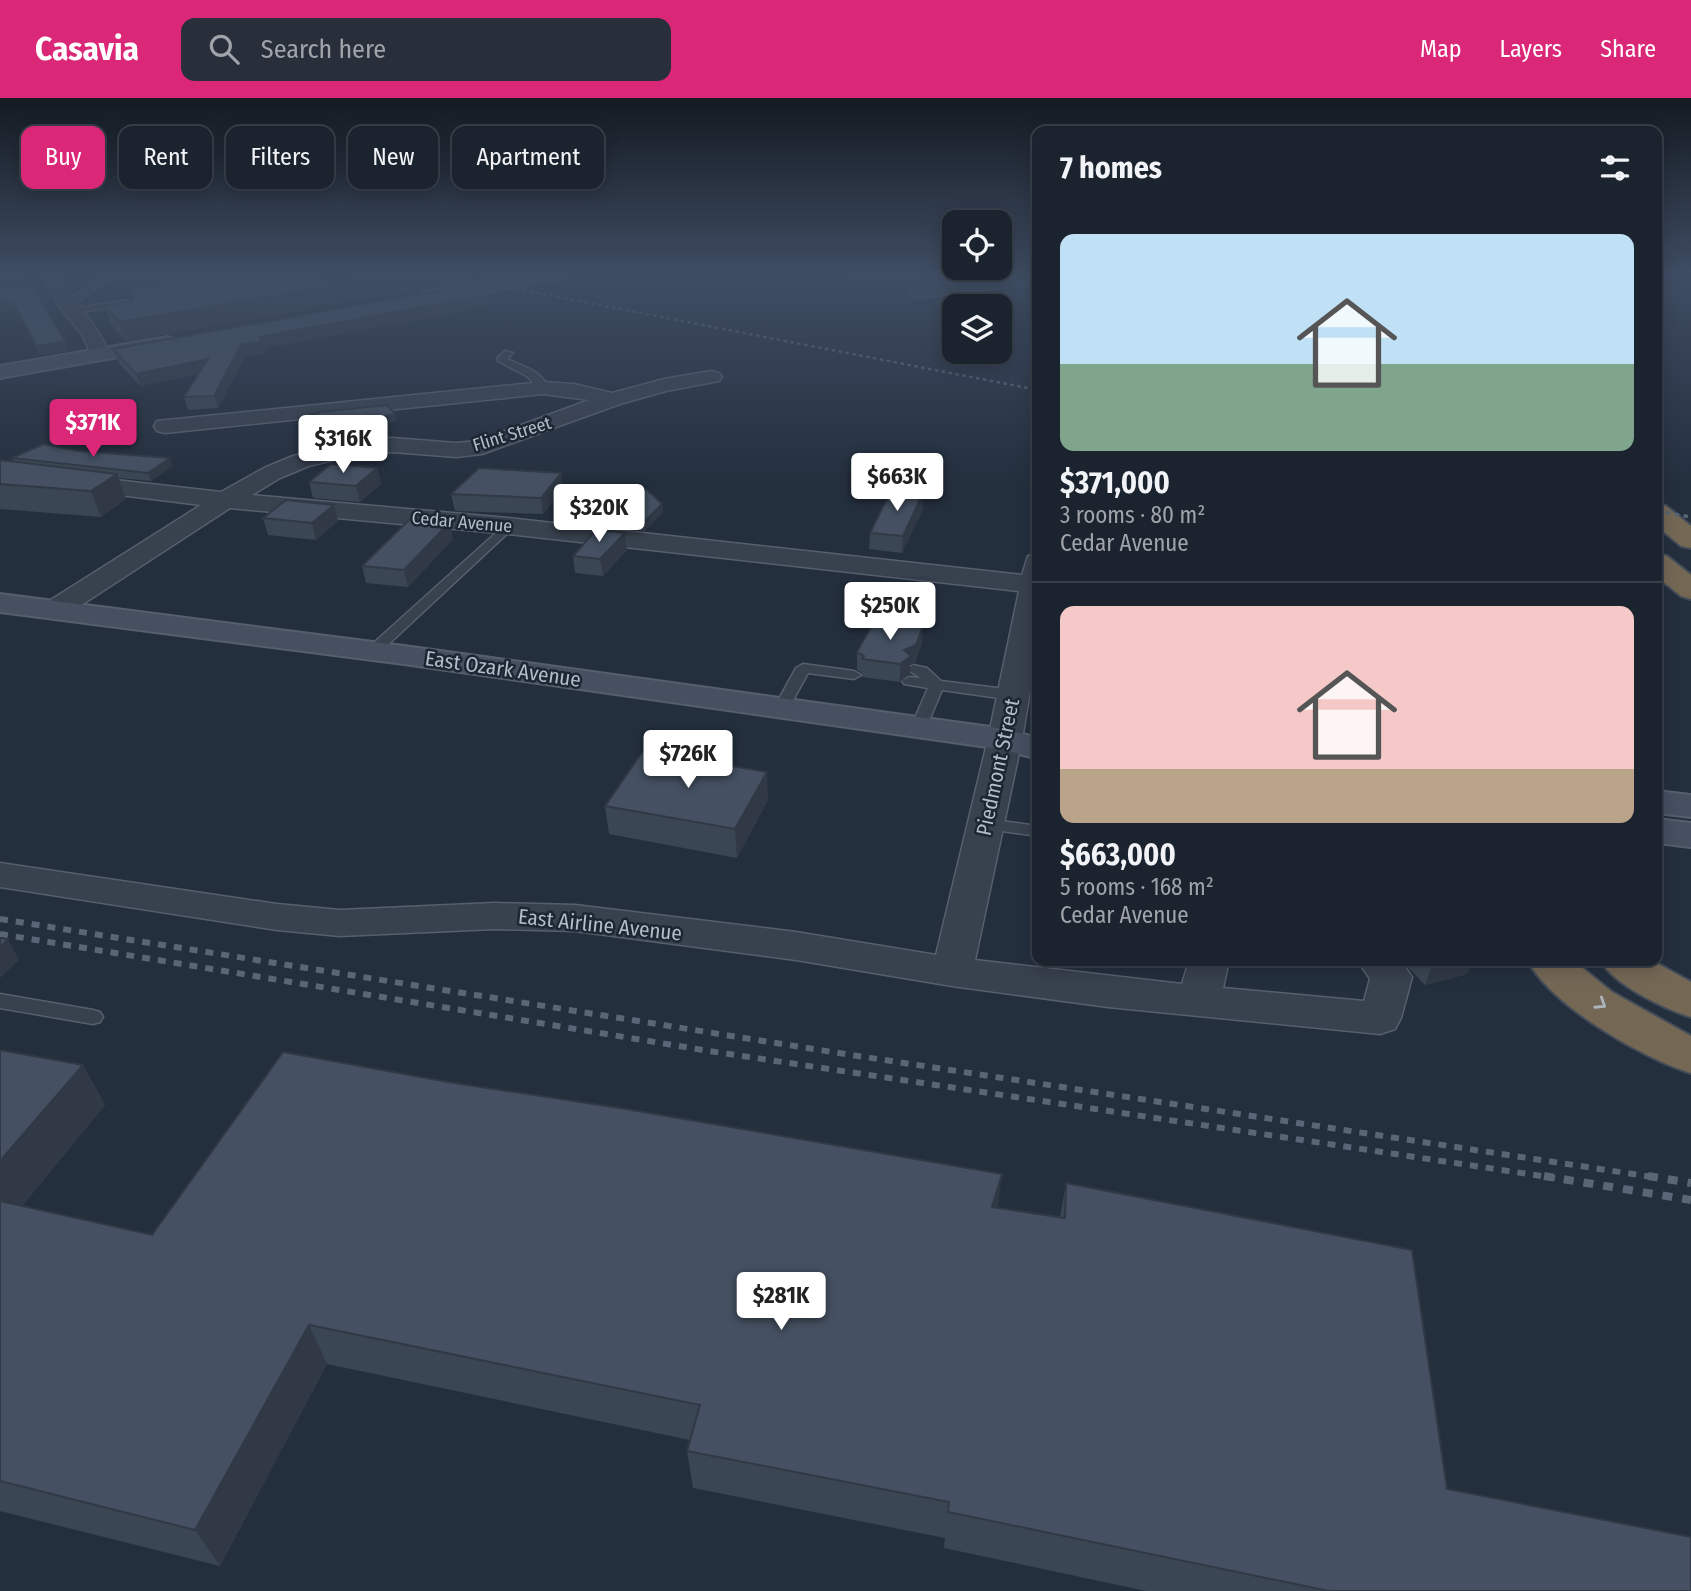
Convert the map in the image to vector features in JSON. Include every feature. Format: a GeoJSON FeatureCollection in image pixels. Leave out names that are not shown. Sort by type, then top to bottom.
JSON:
{"type":"FeatureCollection","features":[{"type":"Feature","properties":{"kind":"highway"},"geometry":{"type":"LineString","coordinates":[[1662,516],[1691,540]]}},
{"type":"Feature","properties":{"kind":"highway"},"geometry":{"type":"LineString","coordinates":[[1662,566],[1691,590]]}},
{"type":"Feature","properties":{"kind":"highway"},"geometry":{"type":"LineString","coordinates":[[1555,966],[1593,999],[1641,1030],[1691,1056]]}},
{"type":"Feature","properties":{"kind":"highway"},"geometry":{"type":"LineString","coordinates":[[1630,966],[1691,1001]]}},
{"type":"Feature","properties":{"kind":"main road"},"geometry":{"type":"LineString","coordinates":[[0,372],[162,344]]}},
{"type":"Feature","properties":{"kind":"main road","name":"East Ozark Avenue"},"geometry":{"type":"LineString","coordinates":[[0,603],[373,651],[919,727],[1022,737]]}},
{"type":"Feature","properties":{"kind":"main road"},"geometry":{"type":"LineString","coordinates":[[1662,803],[1691,806]]}},
{"type":"Feature","properties":{"kind":"main road"},"geometry":{"type":"LineString","coordinates":[[1662,832],[1691,835]]}},
{"type":"Feature","properties":{"kind":"street"},"geometry":{"type":"LineString","coordinates":[[95,344],[100,355]]}},
{"type":"Feature","properties":{"kind":"street","name":"Flint Street"},"geometry":{"type":"LineString","coordinates":[[56,609],[225,500],[272,473],[328,453],[362,446],[393,445],[456,450],[482,447],[612,399],[664,385],[712,377]]}},
{"type":"Feature","properties":{"kind":"street"},"geometry":{"type":"LineString","coordinates":[[164,426],[543,388],[574,390],[612,399]]}},
{"type":"Feature","properties":{"kind":"street","name":"Cedar Avenue"},"geometry":{"type":"LineString","coordinates":[[51,479],[225,500],[1032,577]]}},
{"type":"Feature","properties":{"kind":"street","name":"Piedmont Street"},"geometry":{"type":"LineString","coordinates":[[952,972],[986,824],[1022,737],[1013,695],[1032,598]]}},
{"type":"Feature","properties":{"kind":"street","name":"East Airline Avenue"},"geometry":{"type":"LineString","coordinates":[[0,875],[277,918],[340,923],[494,916],[575,918],[796,946],[952,972],[1199,1001],[1380,1018],[1391,977],[1382,966]]}},
{"type":"Feature","properties":{"kind":"street"},"geometry":{"type":"LineString","coordinates":[[1199,1001],[1208,966]]}},
{"type":"Feature","properties":{"kind":"lane"},"geometry":{"type":"LineString","coordinates":[[508,353],[501,359],[534,376],[542,382],[543,388]]}},
{"type":"Feature","properties":{"kind":"lane"},"geometry":{"type":"LineString","coordinates":[[373,651],[508,526]]}},
{"type":"Feature","properties":{"kind":"lane"},"geometry":{"type":"LineString","coordinates":[[782,708],[803,668],[857,669]]}},
{"type":"Feature","properties":{"kind":"lane"},"geometry":{"type":"LineString","coordinates":[[911,675],[937,685],[1013,695]]}},
{"type":"Feature","properties":{"kind":"lane"},"geometry":{"type":"LineString","coordinates":[[919,727],[937,685]]}},
{"type":"Feature","properties":{"kind":"lane"},"geometry":{"type":"LineString","coordinates":[[986,824],[1032,830]]}},
{"type":"Feature","properties":{"kind":"lane"},"geometry":{"type":"LineString","coordinates":[[0,1001],[93,1017]]}},
{"type":"Feature","properties":{"kind":"building"},"geometry":{"type":"Polygon","coordinates":[[[143,344],[248,344],[241,345],[214,396],[184,397],[208,359],[136,374],[113,349],[143,344]]]}},
{"type":"Feature","properties":{"kind":"building"},"geometry":{"type":"Polygon","coordinates":[[[387,405],[395,414],[309,432],[305,418],[320,412],[387,405]]]}},
{"type":"Feature","properties":{"kind":"building"},"geometry":{"type":"Polygon","coordinates":[[[44,444],[78,451],[170,458],[148,473],[12,458],[44,444]]]}},
{"type":"Feature","properties":{"kind":"building"},"geometry":{"type":"Polygon","coordinates":[[[0,460],[117,474],[91,491],[0,484],[0,460]]]}},
{"type":"Feature","properties":{"kind":"building"},"geometry":{"type":"Polygon","coordinates":[[[331,464],[377,468],[356,486],[309,482],[331,464]]]}},
{"type":"Feature","properties":{"kind":"building"},"geometry":{"type":"Polygon","coordinates":[[[479,468],[561,473],[541,498],[451,494],[479,468]]]}},
{"type":"Feature","properties":{"kind":"building"},"geometry":{"type":"Polygon","coordinates":[[[646,489],[662,504],[644,522],[616,519],[646,489]]]}},
{"type":"Feature","properties":{"kind":"building"},"geometry":{"type":"Polygon","coordinates":[[[891,491],[923,493],[903,536],[870,533],[891,491]]]}},
{"type":"Feature","properties":{"kind":"building"},"geometry":{"type":"Polygon","coordinates":[[[286,500],[334,505],[312,523],[263,518],[286,500]]]}},
{"type":"Feature","properties":{"kind":"building"},"geometry":{"type":"Polygon","coordinates":[[[410,519],[450,522],[404,570],[362,566],[410,519]]]}},
{"type":"Feature","properties":{"kind":"building"},"geometry":{"type":"Polygon","coordinates":[[[596,530],[625,533],[600,559],[573,556],[596,530]]]}},
{"type":"Feature","properties":{"kind":"building"},"geometry":{"type":"Polygon","coordinates":[[[875,620],[923,626],[916,645],[904,650],[911,656],[900,664],[862,659],[864,656],[857,652],[875,620]]]}},
{"type":"Feature","properties":{"kind":"building"},"geometry":{"type":"Polygon","coordinates":[[[643,751],[767,772],[735,829],[605,806],[643,751]]]}},
{"type":"Feature","properties":{"kind":"building"},"geometry":{"type":"Polygon","coordinates":[[[0,938],[8,939],[0,947],[0,938]]]}},
{"type":"Feature","properties":{"kind":"building"},"geometry":{"type":"Polygon","coordinates":[[[0,1050],[83,1065],[0,1161],[0,1050]]]}},
{"type":"Feature","properties":{"kind":"building"},"geometry":{"type":"Polygon","coordinates":[[[283,1052],[1002,1174],[992,1207],[1065,1218],[1066,1183],[1412,1250],[1447,1489],[1691,1537],[1691,1591],[1329,1591],[948,1512],[949,1502],[687,1451],[700,1405],[309,1325],[195,1530],[0,1481],[0,1201],[152,1235],[283,1052]]]}},
{"type":"Feature","properties":{"kind":"railway"},"geometry":{"type":"LineString","coordinates":[[799,344],[1032,389]]}},
{"type":"Feature","properties":{"kind":"railway"},"geometry":{"type":"LineString","coordinates":[[1662,512],[1691,517]]}},
{"type":"Feature","properties":{"kind":"railway"},"geometry":{"type":"LineString","coordinates":[[0,919],[832,1052],[1659,1178]]}},
{"type":"Feature","properties":{"kind":"railway"},"geometry":{"type":"LineString","coordinates":[[0,934],[709,1051],[1555,1178]]}},
{"type":"Feature","properties":{"kind":"railway"},"geometry":{"type":"LineString","coordinates":[[1544,1176],[1691,1200]]}},
{"type":"Feature","properties":{"kind":"railway"},"geometry":{"type":"LineString","coordinates":[[1648,1176],[1691,1183]]}}]}
